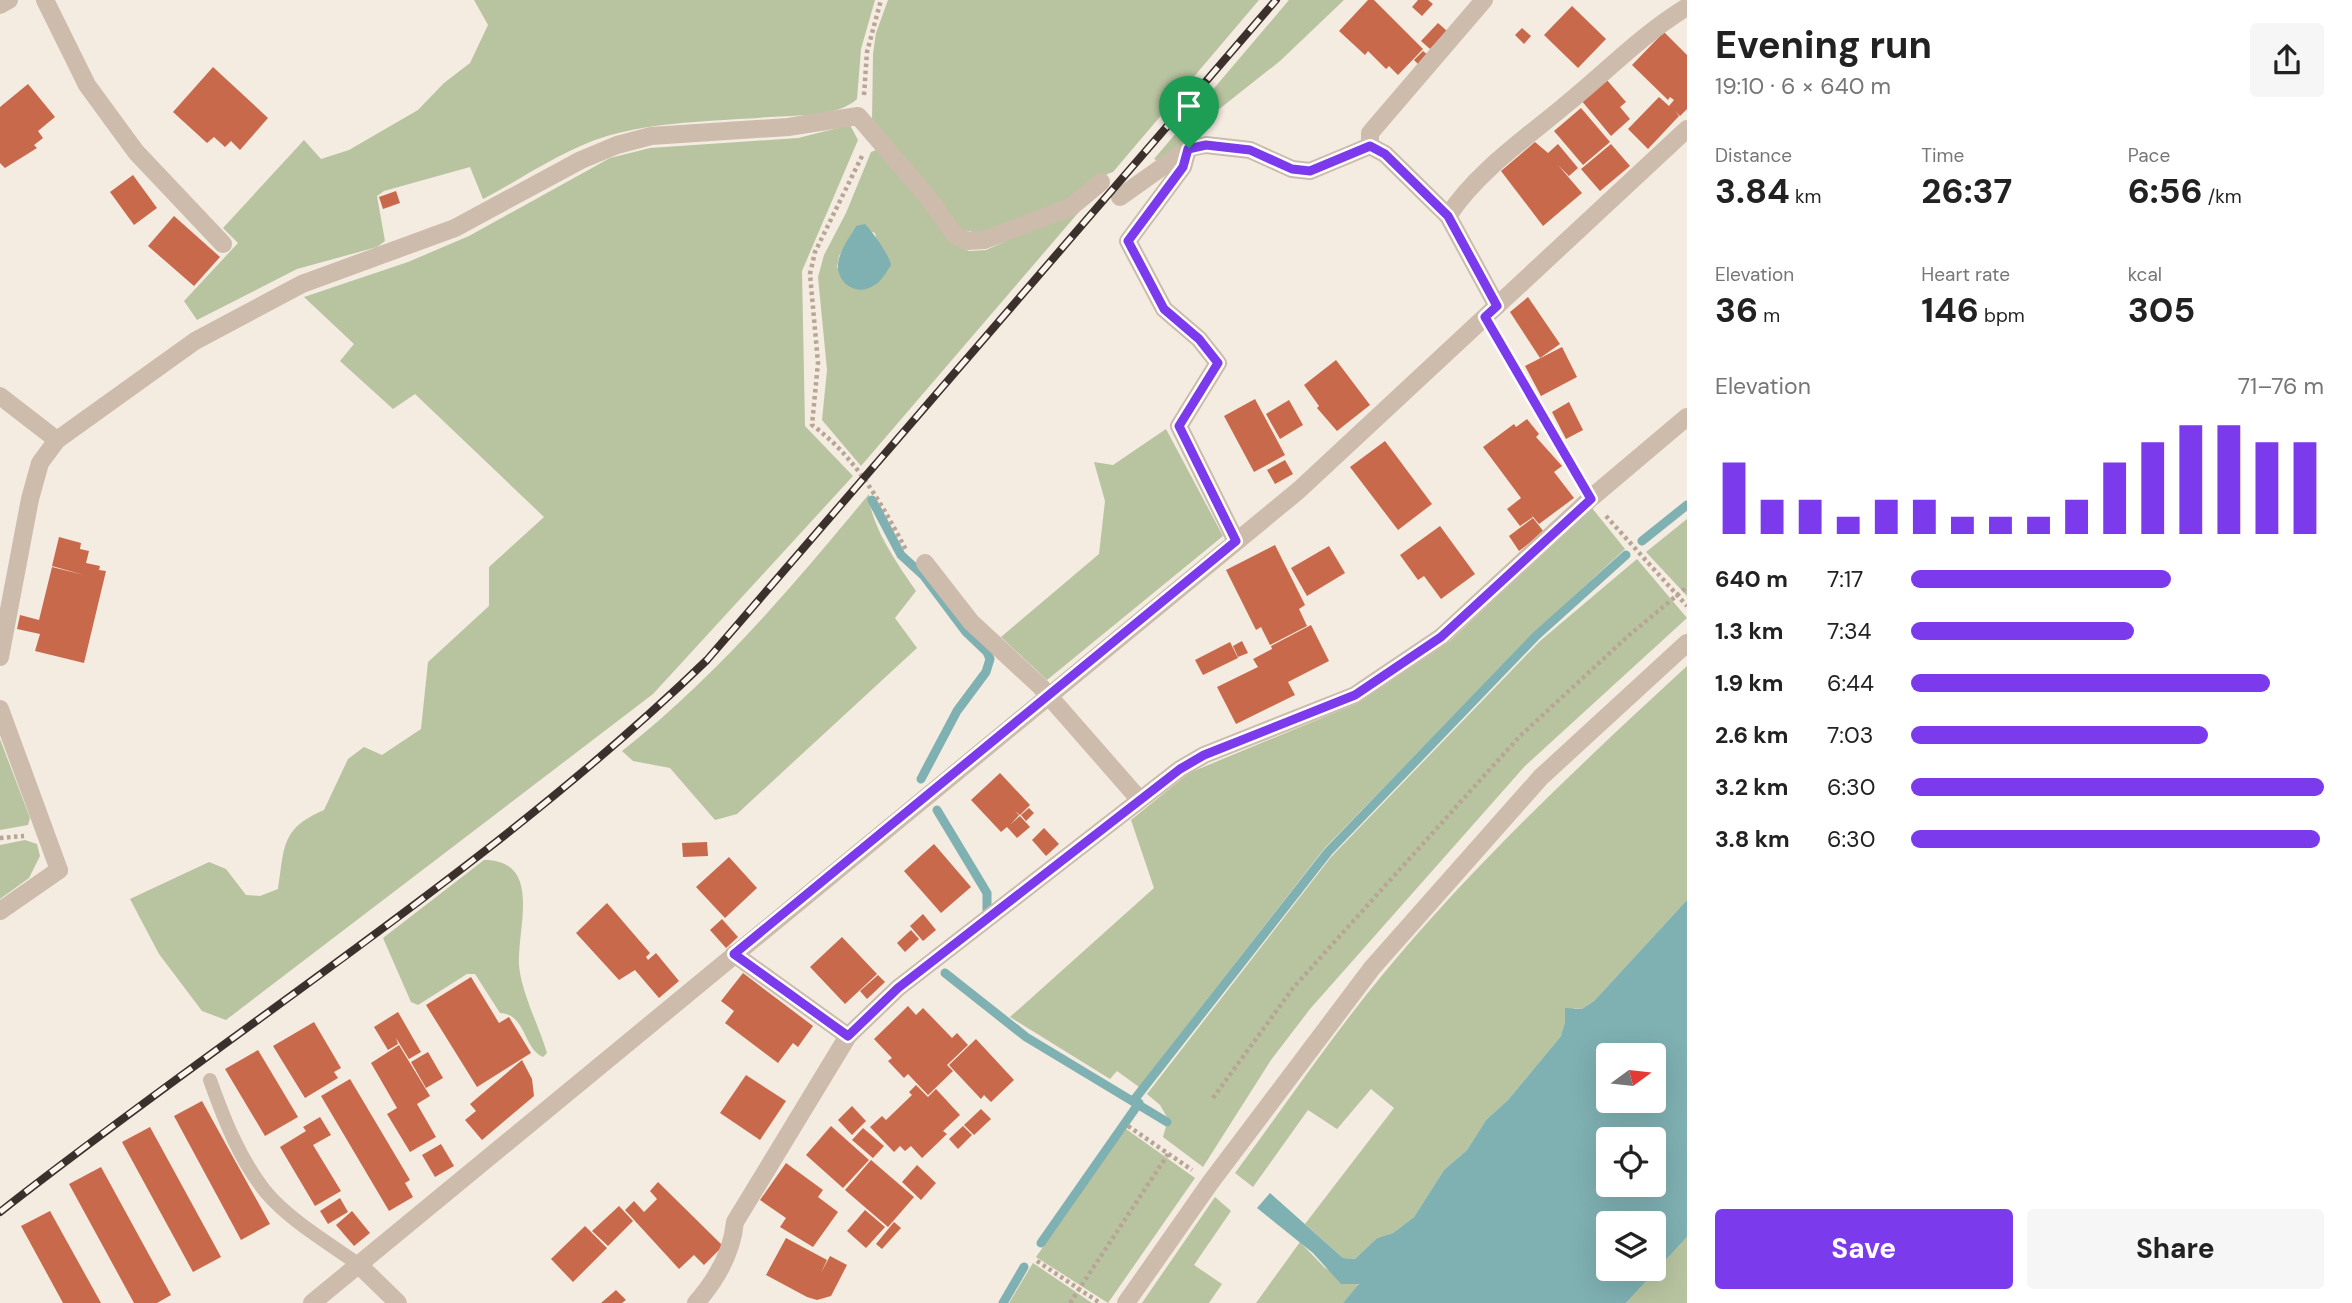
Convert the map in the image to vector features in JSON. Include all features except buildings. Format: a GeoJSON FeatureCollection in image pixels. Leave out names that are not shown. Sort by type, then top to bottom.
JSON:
{"type":"FeatureCollection","features":[{"type":"Feature","properties":{"kind":"street"},"geometry":{"type":"LineString","coordinates":[[0,5],[9,0]]}},
{"type":"Feature","properties":{"kind":"street"},"geometry":{"type":"LineString","coordinates":[[45,0],[87,85],[136,152],[223,244]]}},
{"type":"Feature","properties":{"kind":"street"},"geometry":{"type":"LineString","coordinates":[[1370,146],[1370,133],[1484,0]]}},
{"type":"Feature","properties":{"kind":"street"},"geometry":{"type":"LineString","coordinates":[[1448,216],[1456,203],[1506,155],[1637,44],[1687,8]]}},
{"type":"Feature","properties":{"kind":"street"},"geometry":{"type":"LineString","coordinates":[[0,657],[30,499],[40,463],[57,440],[195,341],[302,284],[455,228],[581,160],[617,145],[652,136],[788,127],[858,116],[927,196],[955,235],[968,241],[984,240],[1071,207],[1101,182]]}},
{"type":"Feature","properties":{"kind":"street"},"geometry":{"type":"LineString","coordinates":[[312,1303],[1299,490],[1687,129]]}},
{"type":"Feature","properties":{"kind":"street"},"geometry":{"type":"LineString","coordinates":[[1119,197],[1188,149],[1206,145],[1250,150],[1292,169],[1310,171],[1370,146]]}},
{"type":"Feature","properties":{"kind":"street"},"geometry":{"type":"LineString","coordinates":[[1370,146],[1385,154],[1448,216],[1491,312]]}},
{"type":"Feature","properties":{"kind":"street"},"geometry":{"type":"LineString","coordinates":[[1188,149],[1183,167],[1128,241],[1164,309],[1199,339],[1218,363],[1179,426],[1236,541]]}},
{"type":"Feature","properties":{"kind":"street"},"geometry":{"type":"LineString","coordinates":[[0,396],[57,440]]}},
{"type":"Feature","properties":{"kind":"street"},"geometry":{"type":"LineString","coordinates":[[696,1303],[709,1289],[732,1246],[735,1222],[848,1036],[898,988],[1139,799],[1204,755],[1366,688],[1441,637],[1591,499],[1687,417]]}},
{"type":"Feature","properties":{"kind":"street"},"geometry":{"type":"LineString","coordinates":[[925,562],[971,622],[1048,696],[1139,799]]}},
{"type":"Feature","properties":{"kind":"street"},"geometry":{"type":"LineString","coordinates":[[1126,1303],[1210,1183],[1372,968],[1541,777],[1687,643]]}},
{"type":"Feature","properties":{"kind":"street"},"geometry":{"type":"LineString","coordinates":[[0,709],[59,870],[0,911]]}},
{"type":"Feature","properties":{"kind":"street"},"geometry":{"type":"LineString","coordinates":[[734,954],[848,1036]]}},
{"type":"Feature","properties":{"kind":"street"},"geometry":{"type":"LineString","coordinates":[[358,1264],[398,1303]]}},
{"type":"Feature","properties":{"kind":"lane"},"geometry":{"type":"LineString","coordinates":[[210,1080],[231,1136],[265,1192],[304,1225],[358,1264]]}},
{"type":"Feature","properties":{"kind":"path"},"geometry":{"type":"LineString","coordinates":[[858,116],[863,107],[872,29],[881,0]]}},
{"type":"Feature","properties":{"kind":"path"},"geometry":{"type":"LineString","coordinates":[[872,133],[815,252],[810,274],[818,363],[812,425],[825,434],[876,494],[906,550],[925,562]]}},
{"type":"Feature","properties":{"kind":"path"},"geometry":{"type":"LineString","coordinates":[[1491,312],[1591,499],[1687,606]]}},
{"type":"Feature","properties":{"kind":"path"},"geometry":{"type":"LineString","coordinates":[[1213,1098],[1293,988],[1519,737],[1628,636],[1687,587]]}},
{"type":"Feature","properties":{"kind":"path"},"geometry":{"type":"LineString","coordinates":[[1128,1126],[1210,1183]]}},
{"type":"Feature","properties":{"kind":"path"},"geometry":{"type":"LineString","coordinates":[[1070,1303],[1168,1154]]}},
{"type":"Feature","properties":{"kind":"path"},"geometry":{"type":"LineString","coordinates":[[1037,1261],[1100,1303]]}},
{"type":"Feature","properties":{"kind":"green space"},"geometry":{"type":"Polygon","coordinates":[[[474,0],[875,0],[861,49],[857,99],[849,105],[816,114],[667,124],[607,136],[559,156],[483,199],[470,167],[384,191],[377,196],[385,241],[377,247],[297,269],[197,320],[184,301],[238,243],[223,228],[304,140],[321,159],[349,150],[418,110],[444,83],[470,63],[488,25],[474,0]]]}},
{"type":"Feature","properties":{"kind":"green space"},"geometry":{"type":"Polygon","coordinates":[[[888,0],[1259,0],[1113,172],[1067,200],[986,235],[960,229],[872,121],[873,54],[876,33],[888,0]]]}},
{"type":"Feature","properties":{"kind":"green space"},"geometry":{"type":"Polygon","coordinates":[[[1289,0],[1344,0],[1280,61],[1199,125],[1161,162],[1154,159],[1289,0]]]}},
{"type":"Feature","properties":{"kind":"green space"},"geometry":{"type":"Polygon","coordinates":[[[850,125],[858,140],[802,271],[805,426],[853,476],[653,694],[226,1020],[202,1011],[159,954],[130,899],[209,862],[226,869],[246,895],[260,896],[278,889],[287,841],[299,824],[324,810],[348,759],[364,747],[382,755],[421,729],[428,662],[489,606],[489,567],[544,517],[415,394],[393,409],[340,361],[354,344],[304,297],[408,262],[469,236],[610,158],[650,148],[798,138],[850,125]]]}},
{"type":"Feature","properties":{"kind":"green space"},"geometry":{"type":"Polygon","coordinates":[[[876,150],[929,208],[954,244],[969,251],[986,250],[1084,206],[861,466],[822,420],[827,370],[818,277],[824,255],[846,213],[871,152],[876,150]],[[856,226],[839,256],[837,268],[878,246],[875,233],[856,226]]]}},
{"type":"Feature","properties":{"kind":"green space"},"geometry":{"type":"Polygon","coordinates":[[[1166,429],[1223,536],[1047,680],[1001,637],[1099,554],[1105,501],[1094,462],[1113,465],[1166,429]]]}},
{"type":"Feature","properties":{"kind":"green space"},"geometry":{"type":"Polygon","coordinates":[[[869,494],[870,506],[879,531],[916,591],[895,618],[917,648],[737,814],[715,820],[670,768],[633,761],[622,751],[690,693],[752,629],[812,563],[869,494]]]}},
{"type":"Feature","properties":{"kind":"green space"},"geometry":{"type":"Polygon","coordinates":[[[1592,508],[1625,549],[1534,633],[1324,849],[1139,1087],[1117,1071],[1110,1079],[1010,1017],[1154,888],[1131,820],[1189,773],[1358,703],[1450,641],[1592,508]]]}},
{"type":"Feature","properties":{"kind":"green space"},"geometry":{"type":"Polygon","coordinates":[[[1687,519],[1687,596],[1646,552],[1687,519]]]}},
{"type":"Feature","properties":{"kind":"green space"},"geometry":{"type":"Polygon","coordinates":[[[1637,559],[1687,618],[1525,766],[1310,1009],[1271,1060],[1203,1167],[1163,1137],[1168,1119],[1160,1105],[1147,1094],[1331,857],[1540,641],[1637,559]]]}},
{"type":"Feature","properties":{"kind":"green space"},"geometry":{"type":"Polygon","coordinates":[[[1687,666],[1687,900],[1594,1001],[1582,1009],[1574,1008],[1561,1036],[1508,1100],[1486,1120],[1467,1150],[1444,1170],[1414,1217],[1393,1233],[1377,1238],[1355,1259],[1343,1258],[1305,1224],[1394,1108],[1371,1089],[1337,1129],[1308,1110],[1253,1187],[1235,1173],[1345,1022],[1419,932],[1531,814],[1687,666]]]}},
{"type":"Feature","properties":{"kind":"green space"},"geometry":{"type":"Polygon","coordinates":[[[0,739],[30,818],[28,825],[0,830],[0,739]]]}},
{"type":"Feature","properties":{"kind":"green space"},"geometry":{"type":"Polygon","coordinates":[[[25,840],[37,844],[40,856],[29,878],[0,899],[0,845],[25,840]]]}},
{"type":"Feature","properties":{"kind":"green space"},"geometry":{"type":"Polygon","coordinates":[[[484,860],[502,863],[514,871],[520,883],[523,916],[519,950],[520,975],[547,1053],[543,1057],[536,1053],[515,1019],[500,1013],[475,974],[467,974],[418,1005],[411,1002],[383,938],[484,860]]]}},
{"type":"Feature","properties":{"kind":"green space"},"geometry":{"type":"Polygon","coordinates":[[[1126,1129],[1195,1178],[1108,1303],[1036,1257],[1126,1129]]]}},
{"type":"Feature","properties":{"kind":"green space"},"geometry":{"type":"Polygon","coordinates":[[[1215,1197],[1231,1211],[1194,1265],[1222,1284],[1209,1303],[1142,1303],[1215,1197]]]}},
{"type":"Feature","properties":{"kind":"green space"},"geometry":{"type":"Polygon","coordinates":[[[1687,1237],[1687,1303],[1626,1303],[1646,1281],[1666,1281],[1666,1260],[1687,1237]]]}},
{"type":"Feature","properties":{"kind":"green space"},"geometry":{"type":"Polygon","coordinates":[[[1300,1242],[1325,1268],[1359,1285],[1343,1303],[1256,1303],[1300,1242]]]}},
{"type":"Feature","properties":{"kind":"green space"},"geometry":{"type":"Polygon","coordinates":[[[1033,1263],[1092,1303],[1009,1303],[1033,1263]]]}},
{"type":"Feature","properties":{"kind":"water"},"geometry":{"type":"Polygon","coordinates":[[[865,224],[884,250],[891,265],[878,282],[861,290],[845,283],[838,266],[842,250],[856,226],[865,224]]]}},
{"type":"Feature","properties":{"kind":"water"},"geometry":{"type":"Polygon","coordinates":[[[1687,900],[1687,1237],[1666,1260],[1666,1211],[1596,1211],[1596,1281],[1646,1281],[1626,1303],[1343,1303],[1359,1284],[1341,1284],[1313,1253],[1257,1208],[1270,1193],[1343,1258],[1355,1259],[1377,1238],[1393,1233],[1414,1217],[1444,1170],[1467,1150],[1486,1120],[1508,1100],[1561,1036],[1565,1023],[1565,1008],[1582,1009],[1594,1001],[1687,900]]]}},
{"type":"Feature","properties":{"kind":"waterway"},"geometry":{"type":"LineString","coordinates":[[872,500],[901,555],[924,576],[990,659],[986,672],[957,711],[921,779]]}},
{"type":"Feature","properties":{"kind":"waterway"},"geometry":{"type":"LineString","coordinates":[[1642,541],[1687,505]]}},
{"type":"Feature","properties":{"kind":"waterway"},"geometry":{"type":"LineString","coordinates":[[1134,1100],[1328,852],[1536,636],[1626,555]]}},
{"type":"Feature","properties":{"kind":"waterway"},"geometry":{"type":"LineString","coordinates":[[937,810],[987,893],[987,913]]}},
{"type":"Feature","properties":{"kind":"waterway"},"geometry":{"type":"LineString","coordinates":[[945,973],[1026,1037],[1167,1122]]}},
{"type":"Feature","properties":{"kind":"waterway"},"geometry":{"type":"LineString","coordinates":[[1041,1243],[1139,1103]]}},
{"type":"Feature","properties":{"kind":"waterway"},"geometry":{"type":"LineString","coordinates":[[1003,1303],[1024,1267]]}},
{"type":"Feature","properties":{"kind":"railway"},"geometry":{"type":"LineString","coordinates":[[0,1212],[451,877],[625,736],[707,660],[1276,0]]}},
{"type":"Feature","properties":{"kind":"route"},"geometry":{"type":"LineString","coordinates":[[1206,145],[1250,150],[1292,169],[1310,171],[1370,146],[1385,154],[1448,216],[1484,287],[1497,306],[1485,317],[1591,499],[1441,637],[1355,695],[1204,755],[1180,769],[898,988],[848,1036],[734,954],[1236,541],[1179,426],[1218,363],[1199,339],[1164,309],[1128,241],[1183,167],[1189,148],[1206,145]]}}]}
